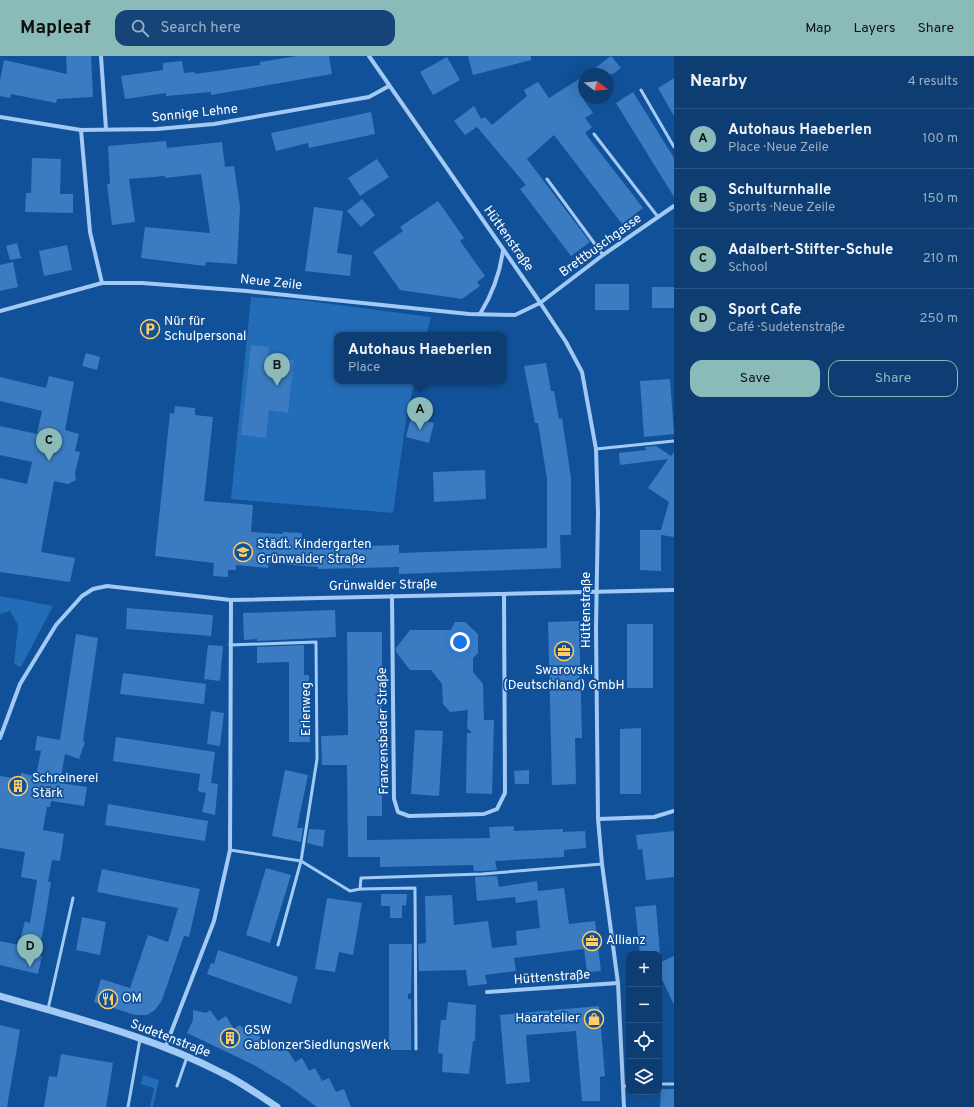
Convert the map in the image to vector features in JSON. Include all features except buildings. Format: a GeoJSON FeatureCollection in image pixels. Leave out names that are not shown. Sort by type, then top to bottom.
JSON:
{"type":"FeatureCollection","features":[{"type":"Feature","properties":{"kind":"street"},"geometry":{"type":"LineString","coordinates":[[101,56],[106,129]]}},
{"type":"Feature","properties":{"kind":"street","name":"Hüttenstraße"},"geometry":{"type":"LineString","coordinates":[[369,56],[540,303],[566,342],[582,372],[596,449],[598,513],[596,592],[598,819],[602,864],[618,983],[624,1107]]}},
{"type":"Feature","properties":{"kind":"street","name":"Sonnige Lehne"},"geometry":{"type":"LineString","coordinates":[[0,117],[81,130],[157,129],[214,124],[369,97],[389,86]]}},
{"type":"Feature","properties":{"kind":"street"},"geometry":{"type":"LineString","coordinates":[[81,130],[90,232],[102,283]]}},
{"type":"Feature","properties":{"kind":"street","name":"Brettbuschgasse"},"geometry":{"type":"LineString","coordinates":[[540,303],[603,255],[674,206]]}},
{"type":"Feature","properties":{"kind":"street"},"geometry":{"type":"LineString","coordinates":[[480,314],[492,294],[501,267],[503,250]]}},
{"type":"Feature","properties":{"kind":"street","name":"Neue Zeile"},"geometry":{"type":"LineString","coordinates":[[0,311],[102,283],[142,282],[480,314],[515,315],[540,303]]}},
{"type":"Feature","properties":{"kind":"street","name":"Grünwalder Straße"},"geometry":{"type":"LineString","coordinates":[[0,738],[20,684],[56,625],[82,596],[93,589],[107,586],[231,600],[674,590]]}},
{"type":"Feature","properties":{"kind":"street","name":"Franzensbader Straße"},"geometry":{"type":"LineString","coordinates":[[392,596],[394,799],[398,812],[409,816],[484,814],[497,809],[505,793],[504,594]]}},
{"type":"Feature","properties":{"kind":"street"},"geometry":{"type":"LineString","coordinates":[[165,1048],[214,921],[230,850],[231,600]]}},
{"type":"Feature","properties":{"kind":"street"},"geometry":{"type":"LineString","coordinates":[[598,819],[654,817],[674,811]]}},
{"type":"Feature","properties":{"kind":"street","name":"Hüttenstraße"},"geometry":{"type":"LineString","coordinates":[[487,992],[618,983]]}},
{"type":"Feature","properties":{"kind":"street","name":"Sudetenstraße"},"geometry":{"type":"LineString","coordinates":[[0,996],[165,1048],[223,1073],[277,1107]]}},
{"type":"Feature","properties":{"kind":"lane"},"geometry":{"type":"LineString","coordinates":[[641,90],[674,147]]}},
{"type":"Feature","properties":{"kind":"lane"},"geometry":{"type":"LineString","coordinates":[[594,134],[658,217]]}},
{"type":"Feature","properties":{"kind":"lane"},"geometry":{"type":"LineString","coordinates":[[547,179],[603,255]]}},
{"type":"Feature","properties":{"kind":"lane"},"geometry":{"type":"LineString","coordinates":[[596,449],[674,441]]}},
{"type":"Feature","properties":{"kind":"lane","name":"Erlenweg"},"geometry":{"type":"LineString","coordinates":[[230,645],[316,642],[317,759],[302,861],[278,945]]}},
{"type":"Feature","properties":{"kind":"lane"},"geometry":{"type":"LineString","coordinates":[[230,850],[302,861],[350,891],[360,889],[415,888],[416,1049]]}},
{"type":"Feature","properties":{"kind":"lane"},"geometry":{"type":"LineString","coordinates":[[360,889],[360,878],[480,875],[602,864]]}},
{"type":"Feature","properties":{"kind":"lane"},"geometry":{"type":"LineString","coordinates":[[48,1010],[73,898]]}},
{"type":"Feature","properties":{"kind":"lane"},"geometry":{"type":"LineString","coordinates":[[128,1107],[140,1039]]}},
{"type":"Feature","properties":{"kind":"lane"},"geometry":{"type":"LineString","coordinates":[[177,1086],[187,1057]]}},
{"type":"Feature","properties":{"kind":"lane"},"geometry":{"type":"LineString","coordinates":[[662,1084],[674,1084]]}},
{"type":"Feature","properties":{"kind":"shaded area"},"geometry":{"type":"Polygon","coordinates":[[[251,297],[300,300],[431,317],[427,332],[334,332],[334,384],[414,384],[407,413],[393,513],[231,499],[251,297]]]}},
{"type":"Feature","properties":{"kind":"shaded area"},"geometry":{"type":"Polygon","coordinates":[[[0,596],[53,606],[21,667],[14,664],[18,625],[10,611],[0,614],[0,596]]]}},
{"type":"Feature","properties":{"kind":"shaded area"},"geometry":{"type":"Polygon","coordinates":[[[143,1075],[159,1080],[153,1107],[150,1107],[154,1088],[141,1084],[143,1075]]]}},
{"type":"Feature","properties":{"kind":"place","name":"Nür für Schulpersonal"},"geometry":{"type":"Point","coordinates":[150,329]}},
{"type":"Feature","properties":{"kind":"place","name":"Schulturnhalle"},"geometry":{"type":"Point","coordinates":[277,386]}},
{"type":"Feature","properties":{"kind":"place","name":"Autohaus Haeberlen"},"geometry":{"type":"Point","coordinates":[420,430]}},
{"type":"Feature","properties":{"kind":"place","name":"Adalbert-Stifter-Schule"},"geometry":{"type":"Point","coordinates":[49,461]}},
{"type":"Feature","properties":{"kind":"place","name":"Städt. Kindergarten Grünwalder Straße"},"geometry":{"type":"Point","coordinates":[243,552]}},
{"type":"Feature","properties":{"kind":"place","name":"Swarovski (Deutschland) GmbH"},"geometry":{"type":"Point","coordinates":[564,651]}},
{"type":"Feature","properties":{"kind":"place","name":"Schreinerei Stärk"},"geometry":{"type":"Point","coordinates":[18,786]}},
{"type":"Feature","properties":{"kind":"place","name":"Allianz"},"geometry":{"type":"Point","coordinates":[592,941]}},
{"type":"Feature","properties":{"kind":"place","name":"Sport Cafe"},"geometry":{"type":"Point","coordinates":[30,967]}},
{"type":"Feature","properties":{"kind":"place","name":"OM"},"geometry":{"type":"Point","coordinates":[108,999]}},
{"type":"Feature","properties":{"kind":"place","name":"Haaratelier"},"geometry":{"type":"Point","coordinates":[594,1019]}},
{"type":"Feature","properties":{"kind":"place","name":"GSW GablonzerSiedlungsWerk"},"geometry":{"type":"Point","coordinates":[230,1038]}}]}
